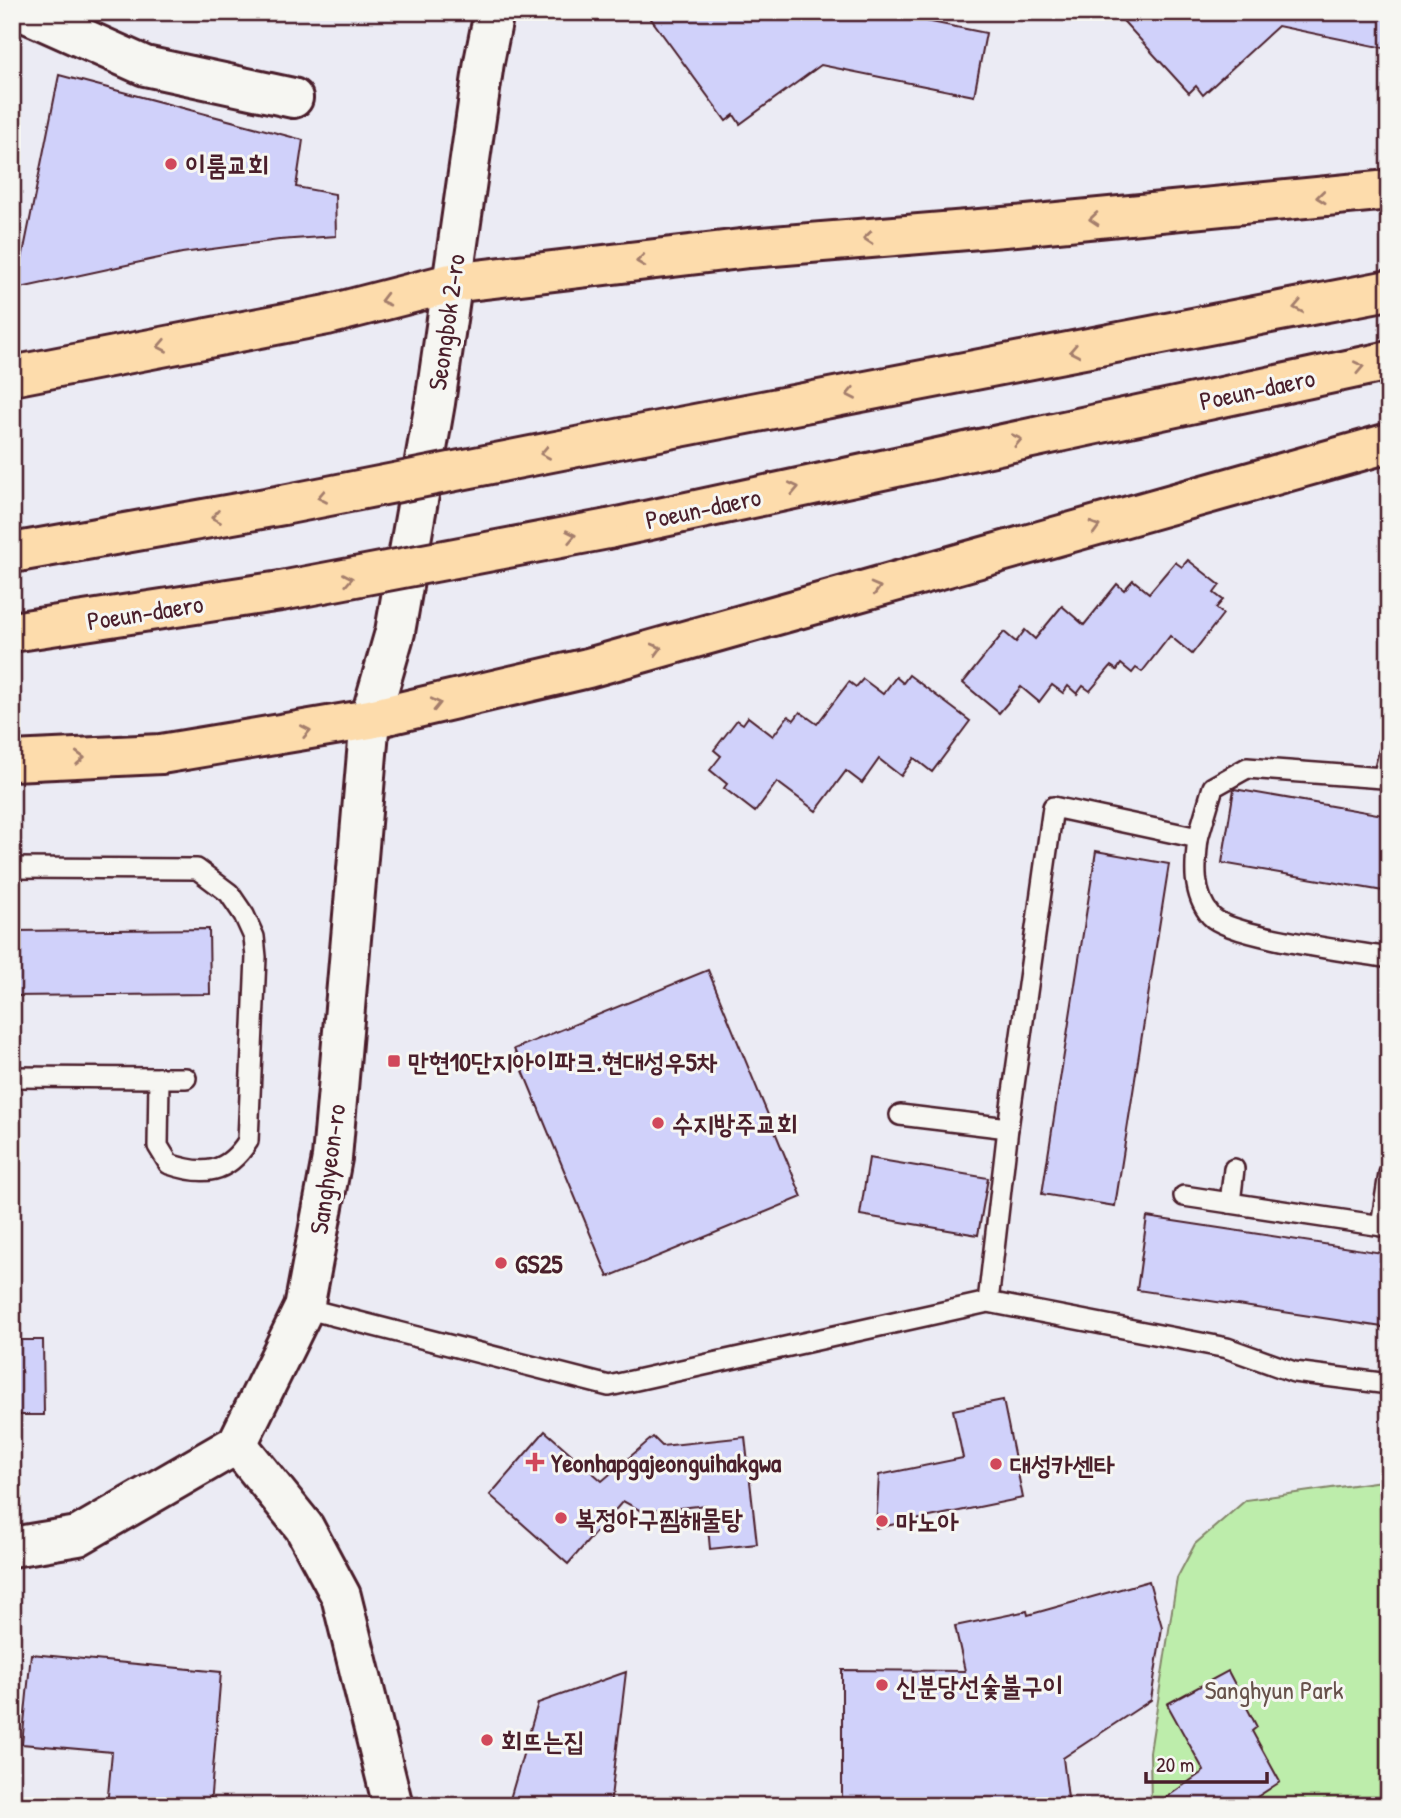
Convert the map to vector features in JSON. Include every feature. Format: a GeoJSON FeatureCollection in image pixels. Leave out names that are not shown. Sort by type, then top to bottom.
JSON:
{"type":"FeatureCollection","features":[{"type":"Feature","properties":{"kind":"main road"},"geometry":{"type":"LineString","coordinates":[[12,376],[327,315],[451,283],[749,248],[1016,226],[1389,190]]}},
{"type":"Feature","properties":{"kind":"main road"},"geometry":{"type":"LineString","coordinates":[[12,553],[283,505],[1389,290]]}},
{"type":"Feature","properties":{"kind":"main road","name":"Poeun-daero"},"geometry":{"type":"LineString","coordinates":[[12,632],[281,591],[608,529],[1389,360]]}},
{"type":"Feature","properties":{"kind":"main road"},"geometry":{"type":"LineString","coordinates":[[12,761],[161,754],[369,719],[588,668],[1389,443]]}},
{"type":"Feature","properties":{"kind":"street"},"geometry":{"type":"LineString","coordinates":[[24,12],[145,66],[293,98]]}},
{"type":"Feature","properties":{"kind":"street","name":"Seongbok 2-ro"},"geometry":{"type":"LineString","coordinates":[[395,632],[435,403],[494,12]]}},
{"type":"Feature","properties":{"kind":"street","name":"Sanghyeon-ro"},"geometry":{"type":"LineString","coordinates":[[237,1444],[304,1308],[332,1158],[369,719],[395,632]]}},
{"type":"Feature","properties":{"kind":"street"},"geometry":{"type":"LineString","coordinates":[[12,1547],[78,1536],[237,1444],[304,1527],[341,1596],[393,1806]]}},
{"type":"Feature","properties":{"kind":"lane"},"geometry":{"type":"LineString","coordinates":[[1389,754],[1383,778],[1247,768],[1213,786],[1198,838],[1194,867],[1199,895],[1212,918],[1243,932],[1389,958]]}},
{"type":"Feature","properties":{"kind":"lane"},"geometry":{"type":"LineString","coordinates":[[988,1302],[1008,1128],[1054,807],[1198,838]]}},
{"type":"Feature","properties":{"kind":"lane"},"geometry":{"type":"LineString","coordinates":[[12,868],[197,869],[229,893],[254,937],[256,957],[248,1142],[238,1156],[225,1167],[208,1170],[187,1170],[169,1164],[158,1146],[159,1078]]}},
{"type":"Feature","properties":{"kind":"lane"},"geometry":{"type":"LineString","coordinates":[[12,1077],[186,1078]]}},
{"type":"Feature","properties":{"kind":"lane"},"geometry":{"type":"LineString","coordinates":[[900,1115],[1008,1128]]}},
{"type":"Feature","properties":{"kind":"lane"},"geometry":{"type":"LineString","coordinates":[[1230,1203],[1234,1169]]}},
{"type":"Feature","properties":{"kind":"lane"},"geometry":{"type":"LineString","coordinates":[[1184,1196],[1385,1227],[1389,1174]]}},
{"type":"Feature","properties":{"kind":"lane"},"geometry":{"type":"LineString","coordinates":[[304,1308],[610,1386],[988,1302],[1227,1348],[1294,1371],[1389,1384]]}},
{"type":"Feature","properties":{"kind":"green space","name":"Sanghyun Park"},"geometry":{"type":"Polygon","coordinates":[[[1389,1480],[1389,1806],[1151,1806],[1150,1752],[1177,1578],[1195,1544],[1246,1500],[1389,1480]]]}},
{"type":"Feature","properties":{"kind":"building"},"geometry":{"type":"Polygon","coordinates":[[[646,12],[907,12],[906,17],[986,33],[974,96],[821,65],[740,124],[734,115],[726,121],[646,12]]]}},
{"type":"Feature","properties":{"kind":"building"},"geometry":{"type":"Polygon","coordinates":[[[1115,12],[1389,12],[1389,49],[1278,26],[1203,95],[1196,86],[1189,93],[1115,12]]]}},
{"type":"Feature","properties":{"kind":"building","name":"이룸교회"},"geometry":{"type":"Polygon","coordinates":[[[59,75],[303,140],[296,187],[335,194],[336,236],[279,240],[182,253],[16,289],[59,75]]]}},
{"type":"Feature","properties":{"kind":"building"},"geometry":{"type":"Polygon","coordinates":[[[1188,560],[1220,585],[1214,593],[1223,600],[1216,608],[1223,614],[1192,654],[1170,636],[1142,672],[1136,668],[1132,673],[1121,664],[1117,670],[1111,666],[1090,691],[1083,686],[1077,694],[1068,686],[1063,693],[1052,685],[1039,702],[1021,687],[999,713],[963,683],[1004,632],[1016,642],[1025,630],[1035,639],[1062,606],[1084,625],[1117,584],[1124,590],[1133,580],[1149,593],[1175,562],[1182,567],[1188,560]]]}},
{"type":"Feature","properties":{"kind":"building"},"geometry":{"type":"Polygon","coordinates":[[[909,675],[970,721],[932,772],[914,758],[901,776],[879,759],[862,783],[846,771],[816,811],[777,782],[755,812],[724,788],[727,784],[710,770],[721,756],[714,750],[737,720],[743,724],[748,717],[773,736],[788,716],[794,720],[800,712],[817,724],[849,682],[856,687],[863,679],[883,694],[896,677],[903,683],[909,675]]]}},
{"type":"Feature","properties":{"kind":"building"},"geometry":{"type":"Polygon","coordinates":[[[1234,789],[1389,816],[1389,892],[1222,863],[1234,789]]]}},
{"type":"Feature","properties":{"kind":"building"},"geometry":{"type":"Polygon","coordinates":[[[1096,851],[1169,864],[1115,1206],[1042,1194],[1096,851]]]}},
{"type":"Feature","properties":{"kind":"building"},"geometry":{"type":"Polygon","coordinates":[[[209,929],[210,994],[12,996],[12,931],[209,929]]]}},
{"type":"Feature","properties":{"kind":"building","name":"수지방주교회"},"geometry":{"type":"Polygon","coordinates":[[[708,970],[802,1197],[608,1277],[514,1049],[708,970]]]}},
{"type":"Feature","properties":{"kind":"building"},"geometry":{"type":"Polygon","coordinates":[[[869,1158],[988,1178],[978,1235],[860,1215],[869,1158]]]}},
{"type":"Feature","properties":{"kind":"building"},"geometry":{"type":"Polygon","coordinates":[[[1147,1217],[1389,1254],[1389,1328],[1137,1290],[1147,1217]]]}},
{"type":"Feature","properties":{"kind":"building"},"geometry":{"type":"Polygon","coordinates":[[[12,1340],[43,1340],[44,1415],[12,1415],[12,1340]]]}},
{"type":"Feature","properties":{"kind":"building"},"geometry":{"type":"Polygon","coordinates":[[[1003,1400],[1023,1498],[876,1528],[879,1475],[963,1458],[953,1410],[1003,1400]]]}},
{"type":"Feature","properties":{"kind":"building"},"geometry":{"type":"Polygon","coordinates":[[[545,1431],[602,1481],[653,1437],[662,1446],[745,1437],[757,1544],[710,1549],[706,1505],[643,1512],[623,1501],[568,1564],[490,1495],[545,1431]]]}},
{"type":"Feature","properties":{"kind":"building"},"geometry":{"type":"Polygon","coordinates":[[[1149,1581],[1162,1627],[1151,1700],[1063,1758],[1069,1806],[842,1806],[842,1670],[965,1671],[955,1626],[1027,1611],[1028,1615],[1149,1581]]]}},
{"type":"Feature","properties":{"kind":"building"},"geometry":{"type":"Polygon","coordinates":[[[31,1654],[221,1672],[210,1806],[107,1806],[112,1752],[22,1744],[31,1654]]]}},
{"type":"Feature","properties":{"kind":"building"},"geometry":{"type":"Polygon","coordinates":[[[1228,1671],[1257,1727],[1252,1731],[1280,1782],[1243,1806],[1154,1806],[1204,1771],[1167,1704],[1228,1671]]]}},
{"type":"Feature","properties":{"kind":"building"},"geometry":{"type":"Polygon","coordinates":[[[626,1672],[610,1806],[508,1806],[538,1703],[626,1672]]]}},
{"type":"Feature","properties":{"kind":"place","name":"이룸교회"},"geometry":{"type":"Point","coordinates":[171,164]}},
{"type":"Feature","properties":{"kind":"place","name":"만현10단지아이파크.현대성우5차"},"geometry":{"type":"Point","coordinates":[394,1061]}},
{"type":"Feature","properties":{"kind":"place","name":"수지방주교회"},"geometry":{"type":"Point","coordinates":[658,1123]}},
{"type":"Feature","properties":{"kind":"place","name":"GS25"},"geometry":{"type":"Point","coordinates":[501,1263]}},
{"type":"Feature","properties":{"kind":"place","name":"Yeonhapgajeonguihakgwa"},"geometry":{"type":"Point","coordinates":[535,1462]}},
{"type":"Feature","properties":{"kind":"place","name":"대성카센타"},"geometry":{"type":"Point","coordinates":[996,1464]}},
{"type":"Feature","properties":{"kind":"place","name":"복정아구찜해물탕"},"geometry":{"type":"Point","coordinates":[561,1518]}},
{"type":"Feature","properties":{"kind":"place","name":"마노아"},"geometry":{"type":"Point","coordinates":[882,1521]}},
{"type":"Feature","properties":{"kind":"place","name":"신분당선숯불구이"},"geometry":{"type":"Point","coordinates":[882,1685]}},
{"type":"Feature","properties":{"kind":"place","name":"회뜨는집"},"geometry":{"type":"Point","coordinates":[487,1740]}}]}
